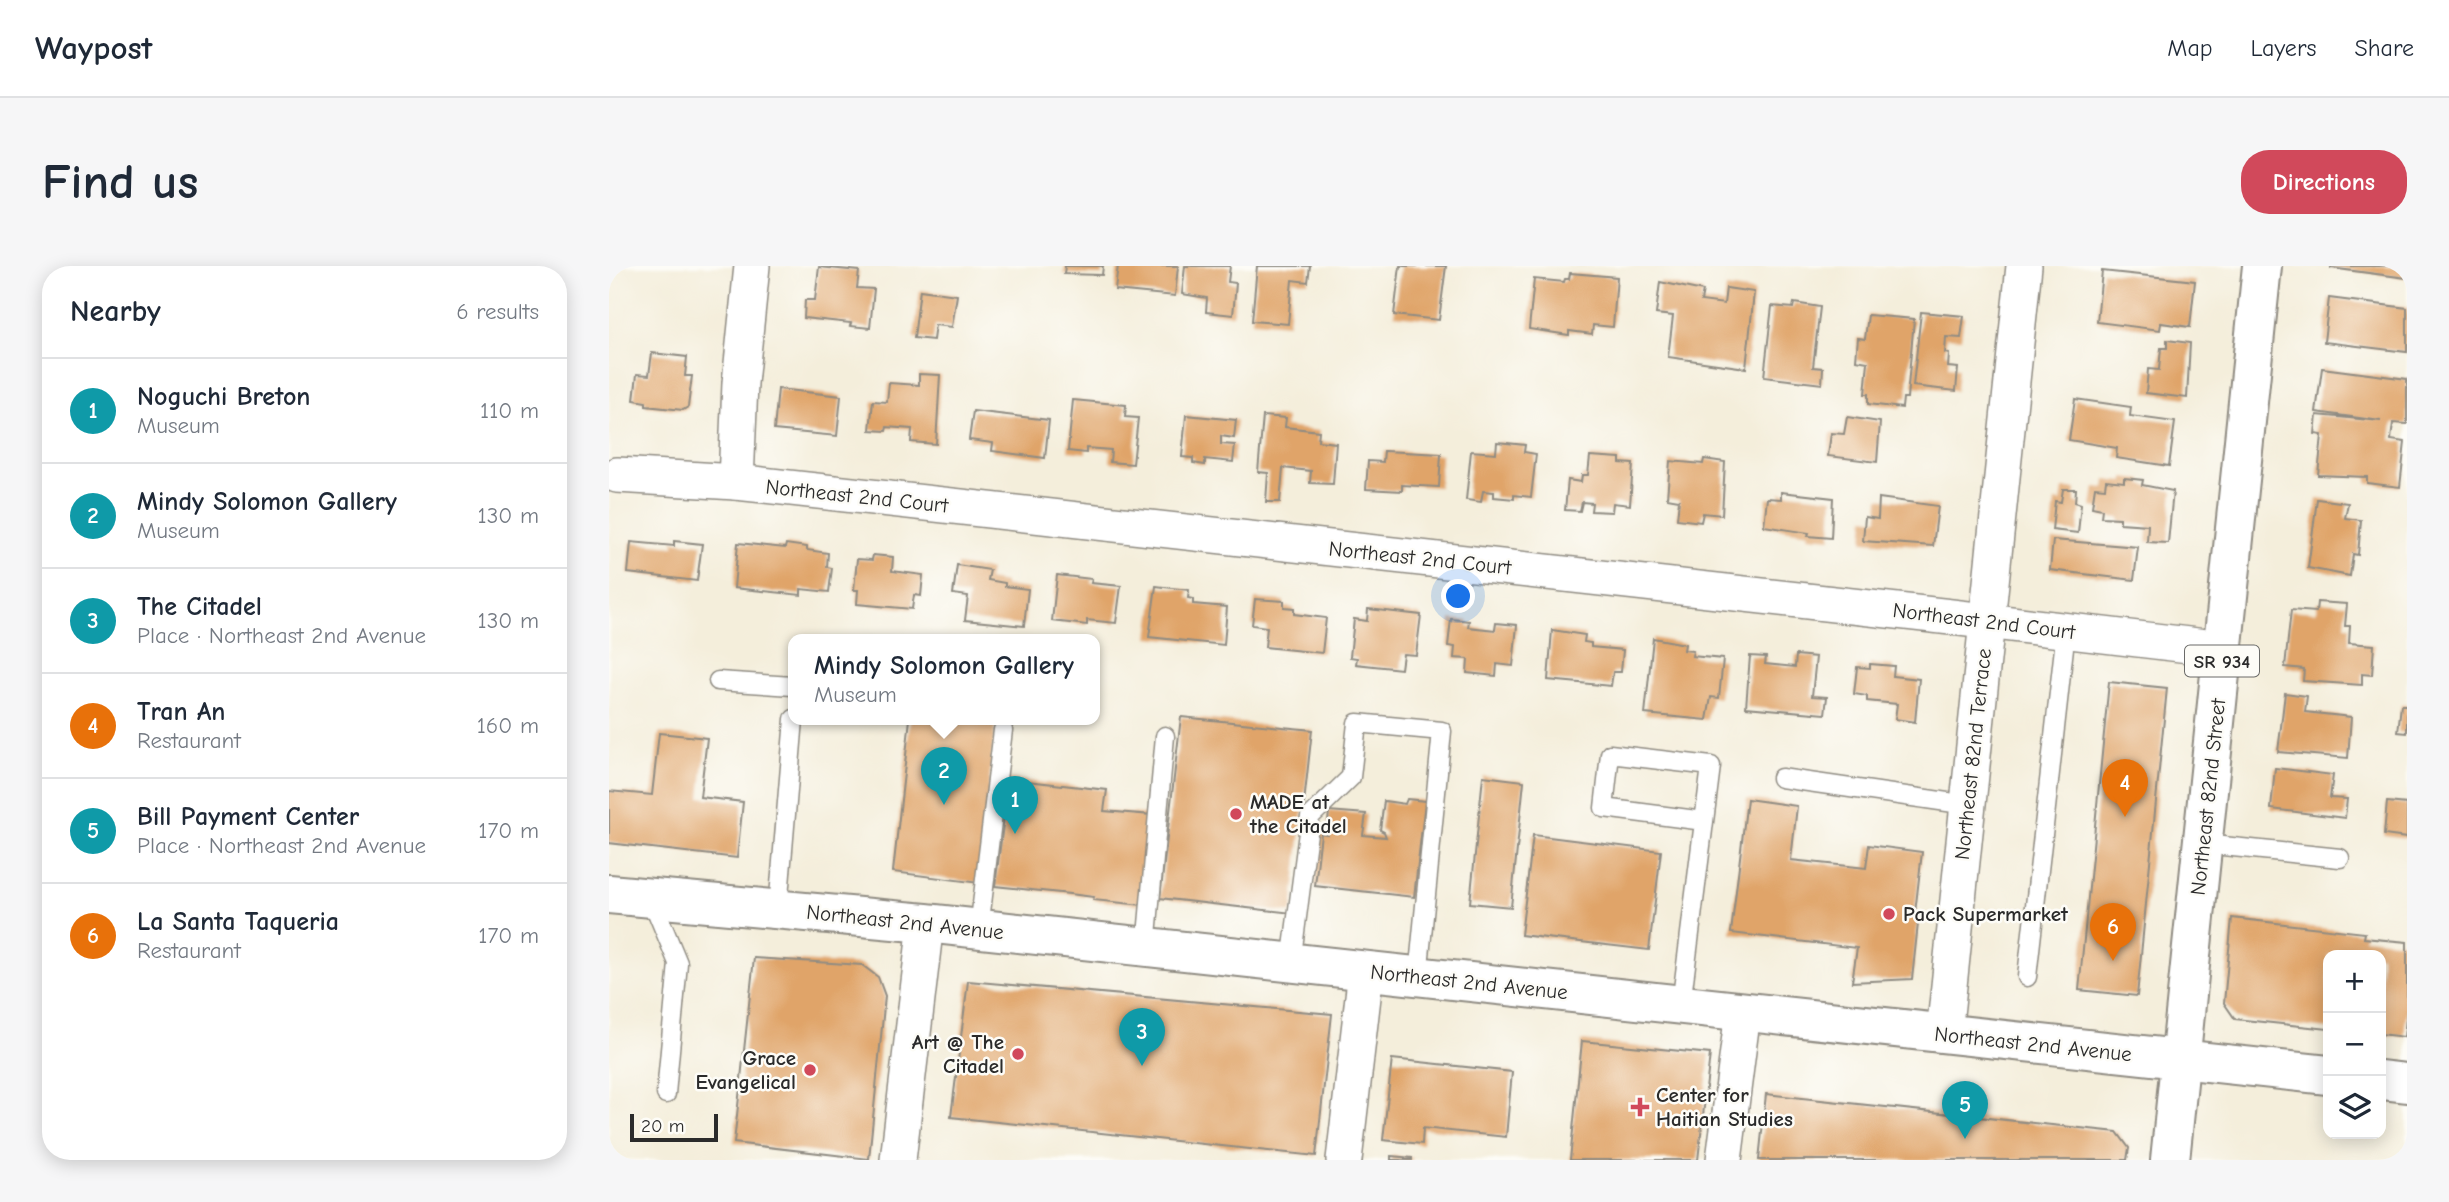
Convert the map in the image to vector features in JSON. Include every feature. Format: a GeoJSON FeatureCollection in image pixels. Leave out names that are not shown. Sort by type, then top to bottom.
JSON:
{"type":"FeatureCollection","features":[{"type":"Feature","properties":{"kind":"main road","name":"Northeast 82nd Street"},"geometry":{"type":"LineString","coordinates":[[2170,1160],[2262,266]]}},
{"type":"Feature","properties":{"kind":"main road","name":"Northeast 2nd Avenue"},"geometry":{"type":"LineString","coordinates":[[609,894],[926,923],[2323,1074]]}},
{"type":"Feature","properties":{"kind":"main road"},"geometry":{"type":"LineString","coordinates":[[2386,1081],[2407,1083]]}},
{"type":"Feature","properties":{"kind":"street"},"geometry":{"type":"LineString","coordinates":[[736,482],[740,383],[752,266]]}},
{"type":"Feature","properties":{"kind":"street","name":"Northeast 82nd Terrace"},"geometry":{"type":"LineString","coordinates":[[1944,1034],[2024,266]]}},
{"type":"Feature","properties":{"kind":"street","name":"Northeast 2nd Court"},"geometry":{"type":"LineString","coordinates":[[617,475],[736,482],[2223,649]]}},
{"type":"Feature","properties":{"kind":"street"},"geometry":{"type":"LineString","coordinates":[[898,1160],[926,923]]}},
{"type":"Feature","properties":{"kind":"street"},"geometry":{"type":"LineString","coordinates":[[1344,1160],[1366,971]]}},
{"type":"Feature","properties":{"kind":"street"},"geometry":{"type":"LineString","coordinates":[[1724,1160],[1743,1012]]}},
{"type":"Feature","properties":{"kind":"lane"},"geometry":{"type":"LineString","coordinates":[[2027,977],[2066,630]]}},
{"type":"Feature","properties":{"kind":"lane"},"geometry":{"type":"LineString","coordinates":[[718,681],[788,686]]}},
{"type":"Feature","properties":{"kind":"lane"},"geometry":{"type":"LineString","coordinates":[[1291,963],[1310,817],[1351,777],[1357,723],[1442,731],[1418,977]]}},
{"type":"Feature","properties":{"kind":"lane"},"geometry":{"type":"LineString","coordinates":[[778,909],[793,725]]}},
{"type":"Feature","properties":{"kind":"lane"},"geometry":{"type":"LineString","coordinates":[[979,929],[1003,730]]}},
{"type":"Feature","properties":{"kind":"lane"},"geometry":{"type":"LineString","coordinates":[[1146,947],[1165,736]]}},
{"type":"Feature","properties":{"kind":"lane"},"geometry":{"type":"LineString","coordinates":[[1681,1005],[1711,766],[1610,754],[1604,808],[1704,821]]}},
{"type":"Feature","properties":{"kind":"lane"},"geometry":{"type":"LineString","coordinates":[[1781,778],[1968,805]]}},
{"type":"Feature","properties":{"kind":"lane"},"geometry":{"type":"LineString","coordinates":[[2203,844],[2340,858]]}},
{"type":"Feature","properties":{"kind":"lane"},"geometry":{"type":"LineString","coordinates":[[651,898],[678,963],[666,1094]]}},
{"type":"Feature","properties":{"kind":"building"},"geometry":{"type":"Polygon","coordinates":[[[1065,266],[1103,266],[1102,275],[1064,274],[1065,266]]]}},
{"type":"Feature","properties":{"kind":"building"},"geometry":{"type":"Polygon","coordinates":[[[1118,266],[1178,266],[1175,296],[1115,290],[1118,266]]]}},
{"type":"Feature","properties":{"kind":"building"},"geometry":{"type":"Polygon","coordinates":[[[1185,266],[1230,266],[1228,282],[1236,283],[1233,315],[1206,312],[1207,298],[1182,294],[1185,266]]]}},
{"type":"Feature","properties":{"kind":"building"},"geometry":{"type":"Polygon","coordinates":[[[1257,266],[1310,266],[1308,282],[1292,280],[1288,324],[1252,321],[1257,266]]]}},
{"type":"Feature","properties":{"kind":"building"},"geometry":{"type":"Polygon","coordinates":[[[1400,266],[1446,266],[1439,320],[1394,315],[1400,266]]]}},
{"type":"Feature","properties":{"kind":"building"},"geometry":{"type":"Polygon","coordinates":[[[2407,266],[2407,278],[2331,268],[2407,266]]]}},
{"type":"Feature","properties":{"kind":"building"},"geometry":{"type":"Polygon","coordinates":[[[819,267],[859,271],[857,288],[874,289],[870,328],[804,318],[805,300],[815,300],[819,267]]]}},
{"type":"Feature","properties":{"kind":"building"},"geometry":{"type":"Polygon","coordinates":[[[2102,271],[2195,281],[2190,327],[2161,323],[2160,330],[2097,322],[2102,271]]]}},
{"type":"Feature","properties":{"kind":"building"},"geometry":{"type":"Polygon","coordinates":[[[1570,273],[1617,277],[1613,327],[1593,325],[1592,334],[1569,331],[1569,335],[1529,329],[1534,279],[1564,282],[1569,279],[1570,273]]]}},
{"type":"Feature","properties":{"kind":"building"},"geometry":{"type":"Polygon","coordinates":[[[1660,282],[1703,291],[1701,301],[1724,304],[1726,288],[1754,292],[1746,368],[1668,357],[1673,316],[1656,314],[1660,282]]]}},
{"type":"Feature","properties":{"kind":"building"},"geometry":{"type":"Polygon","coordinates":[[[920,290],[957,295],[952,327],[935,325],[933,340],[914,338],[920,290]]]}},
{"type":"Feature","properties":{"kind":"building"},"geometry":{"type":"Polygon","coordinates":[[[2329,298],[2407,308],[2407,352],[2324,342],[2329,298]]]}},
{"type":"Feature","properties":{"kind":"building"},"geometry":{"type":"Polygon","coordinates":[[[1794,303],[1820,307],[1813,367],[1823,368],[1822,384],[1764,377],[1772,306],[1793,308],[1794,303]]]}},
{"type":"Feature","properties":{"kind":"building"},"geometry":{"type":"Polygon","coordinates":[[[1921,312],[1964,316],[1961,338],[1946,337],[1948,367],[1958,368],[1956,391],[1913,386],[1921,312]]]}},
{"type":"Feature","properties":{"kind":"building"},"geometry":{"type":"Polygon","coordinates":[[[1868,315],[1914,319],[1907,398],[1903,398],[1902,408],[1868,404],[1868,394],[1865,394],[1868,362],[1856,360],[1858,338],[1865,339],[1868,315]]]}},
{"type":"Feature","properties":{"kind":"building"},"geometry":{"type":"Polygon","coordinates":[[[2167,340],[2190,343],[2187,398],[2146,393],[2148,369],[2159,370],[2161,348],[2167,348],[2167,340]]]}},
{"type":"Feature","properties":{"kind":"building"},"geometry":{"type":"Polygon","coordinates":[[[652,353],[687,357],[685,376],[692,376],[688,407],[683,410],[646,406],[646,402],[634,400],[637,374],[649,375],[652,353]]]}},
{"type":"Feature","properties":{"kind":"building"},"geometry":{"type":"Polygon","coordinates":[[[2322,368],[2407,379],[2407,424],[2393,423],[2391,440],[2405,442],[2400,487],[2367,483],[2367,477],[2318,475],[2322,435],[2315,434],[2317,415],[2381,421],[2316,412],[2322,368]]]}},
{"type":"Feature","properties":{"kind":"building"},"geometry":{"type":"Polygon","coordinates":[[[919,374],[940,375],[936,444],[911,442],[912,429],[887,427],[886,431],[870,430],[873,401],[887,402],[889,383],[919,385],[919,374]]]}},
{"type":"Feature","properties":{"kind":"building"},"geometry":{"type":"Polygon","coordinates":[[[778,389],[841,396],[837,436],[774,430],[778,389]]]}},
{"type":"Feature","properties":{"kind":"building"},"geometry":{"type":"Polygon","coordinates":[[[2075,399],[2131,407],[2130,416],[2175,422],[2169,466],[2116,458],[2117,448],[2069,440],[2075,399]]]}},
{"type":"Feature","properties":{"kind":"building"},"geometry":{"type":"Polygon","coordinates":[[[1073,400],[1126,405],[1125,417],[1138,418],[1133,464],[1110,462],[1111,450],[1086,448],[1086,453],[1068,451],[1073,400]]]}},
{"type":"Feature","properties":{"kind":"building"},"geometry":{"type":"Polygon","coordinates":[[[973,411],[1049,420],[1045,458],[992,451],[993,443],[969,440],[973,411]]]}},
{"type":"Feature","properties":{"kind":"building"},"geometry":{"type":"Polygon","coordinates":[[[1186,415],[1236,420],[1234,438],[1221,436],[1221,444],[1235,445],[1233,462],[1205,459],[1205,465],[1193,463],[1193,458],[1182,457],[1186,415]]]}},
{"type":"Feature","properties":{"kind":"building"},"geometry":{"type":"Polygon","coordinates":[[[1263,416],[1286,418],[1285,427],[1319,431],[1318,441],[1336,443],[1333,484],[1310,483],[1311,471],[1283,468],[1280,502],[1266,502],[1268,473],[1258,472],[1263,416]]]}},
{"type":"Feature","properties":{"kind":"building"},"geometry":{"type":"Polygon","coordinates":[[[1847,417],[1880,422],[1877,462],[1828,456],[1831,433],[1844,434],[1847,417]]]}},
{"type":"Feature","properties":{"kind":"building"},"geometry":{"type":"Polygon","coordinates":[[[1497,442],[1525,445],[1524,452],[1536,454],[1531,497],[1494,497],[1494,492],[1483,491],[1481,502],[1466,500],[1471,451],[1496,453],[1497,442]]]}},
{"type":"Feature","properties":{"kind":"building"},"geometry":{"type":"Polygon","coordinates":[[[1384,451],[1441,454],[1439,487],[1402,485],[1402,491],[1366,489],[1368,461],[1383,462],[1384,451]]]}},
{"type":"Feature","properties":{"kind":"building"},"geometry":{"type":"Polygon","coordinates":[[[1590,456],[1620,458],[1620,463],[1633,464],[1630,505],[1613,503],[1612,512],[1591,511],[1592,503],[1582,502],[1580,511],[1565,510],[1568,480],[1581,482],[1582,475],[1588,475],[1590,456]]]}},
{"type":"Feature","properties":{"kind":"building"},"geometry":{"type":"Polygon","coordinates":[[[1704,459],[1725,462],[1722,515],[1703,513],[1701,522],[1677,519],[1679,500],[1667,498],[1670,461],[1703,464],[1704,459]]]}},
{"type":"Feature","properties":{"kind":"building"},"geometry":{"type":"Polygon","coordinates":[[[2124,478],[2143,480],[2142,485],[2173,491],[2168,543],[2147,542],[2148,525],[2120,523],[2120,518],[2101,517],[2102,509],[2092,507],[2095,487],[2105,488],[2106,480],[2124,482],[2124,478]]]}},
{"type":"Feature","properties":{"kind":"building"},"geometry":{"type":"Polygon","coordinates":[[[2063,489],[2076,489],[2075,502],[2081,504],[2078,533],[2052,530],[2055,501],[2061,502],[2063,489]]]}},
{"type":"Feature","properties":{"kind":"building"},"geometry":{"type":"Polygon","coordinates":[[[1781,492],[1833,498],[1831,538],[1764,526],[1767,498],[1781,499],[1781,492]]]}},
{"type":"Feature","properties":{"kind":"building"},"geometry":{"type":"Polygon","coordinates":[[[1879,498],[1938,506],[1933,546],[1863,541],[1865,517],[1878,519],[1879,498]]]}},
{"type":"Feature","properties":{"kind":"building"},"geometry":{"type":"Polygon","coordinates":[[[2317,499],[2348,503],[2345,518],[2361,520],[2358,555],[2353,554],[2350,576],[2308,568],[2317,499]]]}},
{"type":"Feature","properties":{"kind":"building"},"geometry":{"type":"Polygon","coordinates":[[[2053,540],[2138,547],[2134,580],[2050,570],[2053,540]]]}},
{"type":"Feature","properties":{"kind":"building"},"geometry":{"type":"Polygon","coordinates":[[[674,541],[702,544],[697,581],[628,573],[631,542],[674,546],[674,541]]]}},
{"type":"Feature","properties":{"kind":"building"},"geometry":{"type":"Polygon","coordinates":[[[738,543],[785,548],[786,544],[828,553],[827,567],[832,568],[829,592],[801,589],[801,595],[734,588],[738,543]]]}},
{"type":"Feature","properties":{"kind":"building"},"geometry":{"type":"Polygon","coordinates":[[[873,555],[893,557],[892,571],[923,575],[921,596],[914,595],[912,609],[857,604],[858,590],[854,590],[857,559],[872,560],[873,555]]]}},
{"type":"Feature","properties":{"kind":"building"},"geometry":{"type":"Polygon","coordinates":[[[957,565],[990,570],[988,580],[1005,583],[1005,586],[1028,589],[1024,626],[965,620],[968,596],[953,594],[957,565]]]}},
{"type":"Feature","properties":{"kind":"building"},"geometry":{"type":"Polygon","coordinates":[[[1057,575],[1092,579],[1091,583],[1121,586],[1116,623],[1087,620],[1087,625],[1052,621],[1057,575]]]}},
{"type":"Feature","properties":{"kind":"building"},"geometry":{"type":"Polygon","coordinates":[[[1156,586],[1189,590],[1188,598],[1193,599],[1193,604],[1227,607],[1224,645],[1149,637],[1156,586]]]}},
{"type":"Feature","properties":{"kind":"building"},"geometry":{"type":"Polygon","coordinates":[[[1255,599],[1284,601],[1284,607],[1294,608],[1294,614],[1326,618],[1322,653],[1265,647],[1267,627],[1252,625],[1255,599]]]}},
{"type":"Feature","properties":{"kind":"building"},"geometry":{"type":"Polygon","coordinates":[[[2317,602],[2347,604],[2345,626],[2350,626],[2349,643],[2374,645],[2372,675],[2362,674],[2362,685],[2303,681],[2304,669],[2285,667],[2291,610],[2316,612],[2317,602]]]}},
{"type":"Feature","properties":{"kind":"building"},"geometry":{"type":"Polygon","coordinates":[[[1368,609],[1421,615],[1416,655],[1403,654],[1401,669],[1356,664],[1357,658],[1350,657],[1354,619],[1367,621],[1368,609]]]}},
{"type":"Feature","properties":{"kind":"building"},"geometry":{"type":"Polygon","coordinates":[[[1451,619],[1469,621],[1468,627],[1495,630],[1496,623],[1517,625],[1513,666],[1497,664],[1496,676],[1467,673],[1468,659],[1454,658],[1455,647],[1448,646],[1451,619]]]}},
{"type":"Feature","properties":{"kind":"building"},"geometry":{"type":"Polygon","coordinates":[[[1552,630],[1585,635],[1584,642],[1591,643],[1591,647],[1623,650],[1621,672],[1613,672],[1611,686],[1548,680],[1552,630]]]}},
{"type":"Feature","properties":{"kind":"building"},"geometry":{"type":"Polygon","coordinates":[[[1653,638],[1685,644],[1684,650],[1693,651],[1692,656],[1723,659],[1719,698],[1711,697],[1707,720],[1645,714],[1653,638]]]}},
{"type":"Feature","properties":{"kind":"building"},"geometry":{"type":"Polygon","coordinates":[[[1796,655],[1816,657],[1812,696],[1827,697],[1825,714],[1746,707],[1750,656],[1766,657],[1765,664],[1795,667],[1796,655]]]}},
{"type":"Feature","properties":{"kind":"building"},"geometry":{"type":"Polygon","coordinates":[[[1870,664],[1894,666],[1893,676],[1919,679],[1915,722],[1895,719],[1897,704],[1867,701],[1867,696],[1854,694],[1857,667],[1870,668],[1870,664]]]}},
{"type":"Feature","properties":{"kind":"building"},"geometry":{"type":"Polygon","coordinates":[[[2109,682],[2167,688],[2137,996],[2079,990],[2109,682]]]}},
{"type":"Feature","properties":{"kind":"building"},"geometry":{"type":"Polygon","coordinates":[[[2285,693],[2307,696],[2305,712],[2351,717],[2348,758],[2278,752],[2285,693]]]}},
{"type":"Feature","properties":{"kind":"building"},"geometry":{"type":"Polygon","coordinates":[[[2401,705],[2407,705],[2407,733],[2398,732],[2401,705]]]}},
{"type":"Feature","properties":{"kind":"building","name":"MADE at the Citadel"},"geometry":{"type":"Polygon","coordinates":[[[1181,717],[1312,730],[1292,913],[1160,898],[1181,717]]]}},
{"type":"Feature","properties":{"kind":"building"},"geometry":{"type":"Polygon","coordinates":[[[909,725],[995,725],[979,883],[893,872],[909,725]]]}},
{"type":"Feature","properties":{"kind":"building"},"geometry":{"type":"Polygon","coordinates":[[[659,733],[707,738],[700,797],[743,802],[737,858],[609,843],[609,791],[652,795],[659,733]]]}},
{"type":"Feature","properties":{"kind":"building"},"geometry":{"type":"Polygon","coordinates":[[[2275,768],[2333,775],[2330,798],[2347,799],[2345,818],[2271,809],[2275,768]]]}},
{"type":"Feature","properties":{"kind":"building"},"geometry":{"type":"Polygon","coordinates":[[[1483,776],[1524,781],[1511,907],[1470,903],[1483,776]]]}},
{"type":"Feature","properties":{"kind":"building"},"geometry":{"type":"Polygon","coordinates":[[[1009,779],[1107,790],[1104,811],[1152,815],[1142,905],[995,886],[1009,779]]]}},
{"type":"Feature","properties":{"kind":"building"},"geometry":{"type":"Polygon","coordinates":[[[1407,799],[1425,801],[1414,897],[1315,886],[1321,833],[1327,834],[1329,811],[1366,814],[1363,835],[1386,837],[1380,830],[1384,801],[1405,804],[1407,799]]]}},
{"type":"Feature","properties":{"kind":"building"},"geometry":{"type":"Polygon","coordinates":[[[1747,799],[1797,806],[1791,860],[1866,868],[1869,845],[1922,852],[1915,913],[1919,914],[1912,979],[1852,982],[1857,948],[1731,933],[1747,799]]]}},
{"type":"Feature","properties":{"kind":"building"},"geometry":{"type":"Polygon","coordinates":[[[2387,802],[2407,804],[2407,838],[2384,835],[2387,802]]]}},
{"type":"Feature","properties":{"kind":"building"},"geometry":{"type":"Polygon","coordinates":[[[1533,835],[1661,851],[1649,950],[1521,935],[1533,835]]]}},
{"type":"Feature","properties":{"kind":"building"},"geometry":{"type":"Polygon","coordinates":[[[2232,918],[2365,933],[2364,938],[2407,942],[2407,1009],[2404,1037],[2386,1035],[2386,950],[2323,950],[2323,1028],[2235,1019],[2224,1003],[2232,918]]]}},
{"type":"Feature","properties":{"kind":"building","name":"Grace Evangelical"},"geometry":{"type":"Polygon","coordinates":[[[754,958],[862,965],[878,977],[885,996],[869,1159],[734,1143],[754,958]]]}},
{"type":"Feature","properties":{"kind":"building"},"geometry":{"type":"Polygon","coordinates":[[[968,981],[1332,1014],[1316,1156],[951,1117],[968,981]]]}},
{"type":"Feature","properties":{"kind":"building","name":"Center for Haitian Studies"},"geometry":{"type":"Polygon","coordinates":[[[1582,1041],[1710,1054],[1698,1160],[1570,1160],[1582,1041]]]}},
{"type":"Feature","properties":{"kind":"building"},"geometry":{"type":"Polygon","coordinates":[[[1392,1059],[1512,1072],[1506,1137],[1423,1128],[1422,1144],[1383,1140],[1392,1059]]]}},
{"type":"Feature","properties":{"kind":"building"},"geometry":{"type":"Polygon","coordinates":[[[1766,1094],[2117,1132],[2129,1148],[2127,1160],[1759,1160],[1766,1094]]]}},
{"type":"Feature","properties":{"kind":"building"},"geometry":{"type":"Polygon","coordinates":[[[1391,1156],[1412,1158],[1412,1160],[1391,1160],[1391,1156]]]}},
{"type":"Feature","properties":{"kind":"place","name":"Mindy Solomon Gallery"},"geometry":{"type":"Point","coordinates":[944,805]}},
{"type":"Feature","properties":{"kind":"place","name":"MADE at the Citadel"},"geometry":{"type":"Point","coordinates":[1236,814]}},
{"type":"Feature","properties":{"kind":"place","name":"Tran An"},"geometry":{"type":"Point","coordinates":[2125,817]}},
{"type":"Feature","properties":{"kind":"place","name":"Noguchi Breton"},"geometry":{"type":"Point","coordinates":[1015,834]}},
{"type":"Feature","properties":{"kind":"place","name":"Pack Supermarket"},"geometry":{"type":"Point","coordinates":[1889,914]}},
{"type":"Feature","properties":{"kind":"place","name":"La Santa Taqueria"},"geometry":{"type":"Point","coordinates":[2113,961]}},
{"type":"Feature","properties":{"kind":"place","name":"Art @ The Citadel"},"geometry":{"type":"Point","coordinates":[1018,1054]}},
{"type":"Feature","properties":{"kind":"place","name":"The Citadel"},"geometry":{"type":"Point","coordinates":[1142,1066]}},
{"type":"Feature","properties":{"kind":"place","name":"Grace Evangelical"},"geometry":{"type":"Point","coordinates":[810,1070]}},
{"type":"Feature","properties":{"kind":"place","name":"Center for Haitian Studies"},"geometry":{"type":"Point","coordinates":[1640,1107]}},
{"type":"Feature","properties":{"kind":"place","name":"Bill Payment Center"},"geometry":{"type":"Point","coordinates":[1965,1139]}}]}
